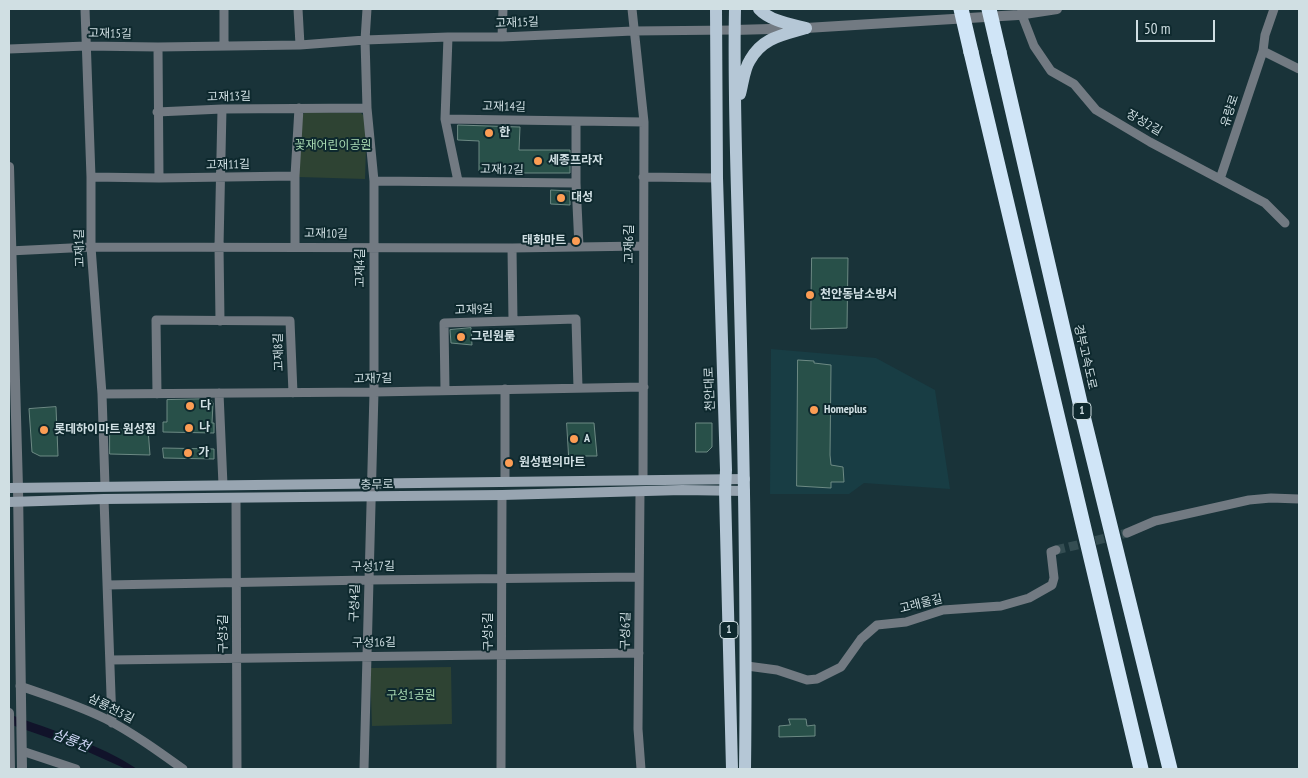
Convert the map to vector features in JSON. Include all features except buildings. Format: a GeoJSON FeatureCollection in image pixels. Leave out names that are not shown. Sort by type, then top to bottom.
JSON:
{"type":"FeatureCollection","features":[{"type":"Feature","properties":{"kind":"highway","name":"1"},"geometry":{"type":"LineString","coordinates":[[961,9],[1141,769]]}},
{"type":"Feature","properties":{"kind":"highway","name":"경부고속도로"},"geometry":{"type":"LineString","coordinates":[[989,9],[1084,420],[1170,769]]}},
{"type":"Feature","properties":{"kind":"main road","name":"천안대로"},"geometry":{"type":"LineString","coordinates":[[716,9],[717,178],[732,769]]}},
{"type":"Feature","properties":{"kind":"main road","name":"1"},"geometry":{"type":"LineString","coordinates":[[735,9],[745,485],[747,666],[745,769]]}},
{"type":"Feature","properties":{"kind":"main road"},"geometry":{"type":"LineString","coordinates":[[759,9],[764,14],[806,28]]}},
{"type":"Feature","properties":{"kind":"main road"},"geometry":{"type":"LineString","coordinates":[[736,108],[749,61],[764,42],[806,28]]}},
{"type":"Feature","properties":{"kind":"main road","name":"충무로"},"geometry":{"type":"LineString","coordinates":[[13,488],[643,480],[745,485]]}},
{"type":"Feature","properties":{"kind":"main road","name":"충무로"},"geometry":{"type":"LineString","coordinates":[[13,502],[104,499],[640,492],[726,485]]}},
{"type":"Feature","properties":{"kind":"street","name":"고재1길"},"geometry":{"type":"LineString","coordinates":[[85,9],[91,177],[91,246],[102,394],[105,486]]}},
{"type":"Feature","properties":{"kind":"street"},"geometry":{"type":"LineString","coordinates":[[224,9],[224,46]]}},
{"type":"Feature","properties":{"kind":"street"},"geometry":{"type":"LineString","coordinates":[[298,9],[300,45]]}},
{"type":"Feature","properties":{"kind":"street","name":"고재4길"},"geometry":{"type":"LineString","coordinates":[[367,9],[365,40],[367,108],[374,181],[374,392],[371,497]]}},
{"type":"Feature","properties":{"kind":"street"},"geometry":{"type":"LineString","coordinates":[[502,37],[503,9]]}},
{"type":"Feature","properties":{"kind":"street","name":"고재6길"},"geometry":{"type":"LineString","coordinates":[[632,9],[644,122],[643,480]]}},
{"type":"Feature","properties":{"kind":"street"},"geometry":{"type":"LineString","coordinates":[[734,30],[806,28],[1022,14],[1057,9]]}},
{"type":"Feature","properties":{"kind":"street","name":"유량로"},"geometry":{"type":"LineString","coordinates":[[1220,179],[1274,9]]}},
{"type":"Feature","properties":{"kind":"street","name":"장성2길"},"geometry":{"type":"LineString","coordinates":[[1022,14],[1034,46],[1051,70],[1074,84],[1096,110],[1150,142],[1265,203],[1285,223]]}},
{"type":"Feature","properties":{"kind":"street","name":"고재15길"},"geometry":{"type":"LineString","coordinates":[[9,49],[86,46],[300,45],[448,37],[734,30]]}},
{"type":"Feature","properties":{"kind":"street"},"geometry":{"type":"LineString","coordinates":[[448,37],[445,119],[458,181]]}},
{"type":"Feature","properties":{"kind":"street"},"geometry":{"type":"LineString","coordinates":[[158,47],[159,178]]}},
{"type":"Feature","properties":{"kind":"street"},"geometry":{"type":"LineString","coordinates":[[1262,51],[1299,69]]}},
{"type":"Feature","properties":{"kind":"street"},"geometry":{"type":"LineString","coordinates":[[295,246],[295,176],[299,108]]}},
{"type":"Feature","properties":{"kind":"street","name":"고재13길"},"geometry":{"type":"LineString","coordinates":[[158,112],[222,109],[367,108]]}},
{"type":"Feature","properties":{"kind":"street"},"geometry":{"type":"LineString","coordinates":[[220,320],[222,109]]}},
{"type":"Feature","properties":{"kind":"street","name":"고재14길"},"geometry":{"type":"LineString","coordinates":[[445,119],[644,122]]}},
{"type":"Feature","properties":{"kind":"street"},"geometry":{"type":"LineString","coordinates":[[576,122],[579,248]]}},
{"type":"Feature","properties":{"kind":"street"},"geometry":{"type":"LineString","coordinates":[[9,167],[13,502],[22,769]]}},
{"type":"Feature","properties":{"kind":"street","name":"고재11길"},"geometry":{"type":"LineString","coordinates":[[91,177],[295,176]]}},
{"type":"Feature","properties":{"kind":"street"},"geometry":{"type":"LineString","coordinates":[[643,176],[717,178]]}},
{"type":"Feature","properties":{"kind":"street","name":"고재12길"},"geometry":{"type":"LineString","coordinates":[[374,181],[576,183]]}},
{"type":"Feature","properties":{"kind":"street","name":"고재10길"},"geometry":{"type":"LineString","coordinates":[[9,250],[91,246],[374,248],[579,248],[643,246]]}},
{"type":"Feature","properties":{"kind":"street"},"geometry":{"type":"LineString","coordinates":[[512,248],[513,321]]}},
{"type":"Feature","properties":{"kind":"street","name":"고재9길"},"geometry":{"type":"LineString","coordinates":[[445,390],[444,323],[576,319],[578,388]]}},
{"type":"Feature","properties":{"kind":"street","name":"고재8길"},"geometry":{"type":"LineString","coordinates":[[158,394],[156,320],[290,321],[293,392]]}},
{"type":"Feature","properties":{"kind":"street","name":"고재7길"},"geometry":{"type":"LineString","coordinates":[[102,394],[374,392],[644,387]]}},
{"type":"Feature","properties":{"kind":"street"},"geometry":{"type":"LineString","coordinates":[[505,389],[505,482]]}},
{"type":"Feature","properties":{"kind":"street"},"geometry":{"type":"LineString","coordinates":[[219,393],[222,485]]}},
{"type":"Feature","properties":{"kind":"street","name":"구성6길"},"geometry":{"type":"LineString","coordinates":[[640,492],[638,728],[641,769]]}},
{"type":"Feature","properties":{"kind":"street","name":"구성5길"},"geometry":{"type":"LineString","coordinates":[[501,769],[502,495]]}},
{"type":"Feature","properties":{"kind":"street","name":"구성4길"},"geometry":{"type":"LineString","coordinates":[[364,769],[371,497]]}},
{"type":"Feature","properties":{"kind":"street","name":"구성3길"},"geometry":{"type":"LineString","coordinates":[[236,498],[237,769]]}},
{"type":"Feature","properties":{"kind":"street"},"geometry":{"type":"LineString","coordinates":[[1127,533],[1155,521],[1248,500],[1271,498],[1299,499]]}},
{"type":"Feature","properties":{"kind":"street"},"geometry":{"type":"LineString","coordinates":[[104,499],[112,723]]}},
{"type":"Feature","properties":{"kind":"street","name":"고래울길"},"geometry":{"type":"LineString","coordinates":[[747,666],[777,670],[807,680],[817,679],[841,667],[860,639],[877,625],[906,622],[942,610],[1001,606],[1029,598],[1047,589],[1052,586],[1054,578],[1051,552],[1056,550]]}},
{"type":"Feature","properties":{"kind":"street","name":"구성17길"},"geometry":{"type":"LineString","coordinates":[[107,585],[639,577]]}},
{"type":"Feature","properties":{"kind":"street","name":"구성16길"},"geometry":{"type":"LineString","coordinates":[[110,660],[639,653]]}},
{"type":"Feature","properties":{"kind":"street","name":"삼룡천3길"},"geometry":{"type":"LineString","coordinates":[[20,689],[68,702],[112,723],[146,742],[182,769]]}},
{"type":"Feature","properties":{"kind":"street"},"geometry":{"type":"LineString","coordinates":[[9,713],[10,769]]}},
{"type":"Feature","properties":{"kind":"street"},"geometry":{"type":"LineString","coordinates":[[21,746],[76,769]]}},
{"type":"Feature","properties":{"kind":"shaded area"},"geometry":{"type":"Polygon","coordinates":[[[771,349],[876,358],[935,390],[950,489],[864,483],[849,494],[770,494],[771,349]]]}},
{"type":"Feature","properties":{"kind":"green space","name":"꽃재어린이공원"},"geometry":{"type":"Polygon","coordinates":[[[305,112],[361,113],[367,119],[365,179],[299,177],[301,117],[305,112]]]}},
{"type":"Feature","properties":{"kind":"green space","name":"구성1공원"},"geometry":{"type":"Polygon","coordinates":[[[451,667],[452,724],[372,726],[370,668],[451,667]]]}},
{"type":"Feature","properties":{"kind":"water","name":"삼룡천"},"geometry":{"type":"Polygon","coordinates":[[[9,714],[91,745],[137,769],[126,769],[86,751],[9,724],[9,714]]]}},
{"type":"Feature","properties":{"kind":"tunnel"},"geometry":{"type":"LineString","coordinates":[[1056,550],[1127,533]]}},
{"type":"Feature","properties":{"kind":"place","name":"한"},"geometry":{"type":"Point","coordinates":[489,133]}},
{"type":"Feature","properties":{"kind":"place","name":"세종프라자"},"geometry":{"type":"Point","coordinates":[538,161]}},
{"type":"Feature","properties":{"kind":"place","name":"대성"},"geometry":{"type":"Point","coordinates":[561,198]}},
{"type":"Feature","properties":{"kind":"place","name":"태화마트"},"geometry":{"type":"Point","coordinates":[576,241]}},
{"type":"Feature","properties":{"kind":"place","name":"천안동남소방서"},"geometry":{"type":"Point","coordinates":[810,295]}},
{"type":"Feature","properties":{"kind":"place","name":"그린원룸"},"geometry":{"type":"Point","coordinates":[461,337]}},
{"type":"Feature","properties":{"kind":"place","name":"다"},"geometry":{"type":"Point","coordinates":[190,406]}},
{"type":"Feature","properties":{"kind":"place","name":"Homeplus"},"geometry":{"type":"Point","coordinates":[814,410]}},
{"type":"Feature","properties":{"kind":"place","name":"나"},"geometry":{"type":"Point","coordinates":[189,428]}},
{"type":"Feature","properties":{"kind":"place","name":"롯데하이마트 원성점"},"geometry":{"type":"Point","coordinates":[44,430]}},
{"type":"Feature","properties":{"kind":"place","name":"A"},"geometry":{"type":"Point","coordinates":[574,439]}},
{"type":"Feature","properties":{"kind":"place","name":"가"},"geometry":{"type":"Point","coordinates":[188,453]}},
{"type":"Feature","properties":{"kind":"place","name":"원성편의마트"},"geometry":{"type":"Point","coordinates":[509,463]}}]}
